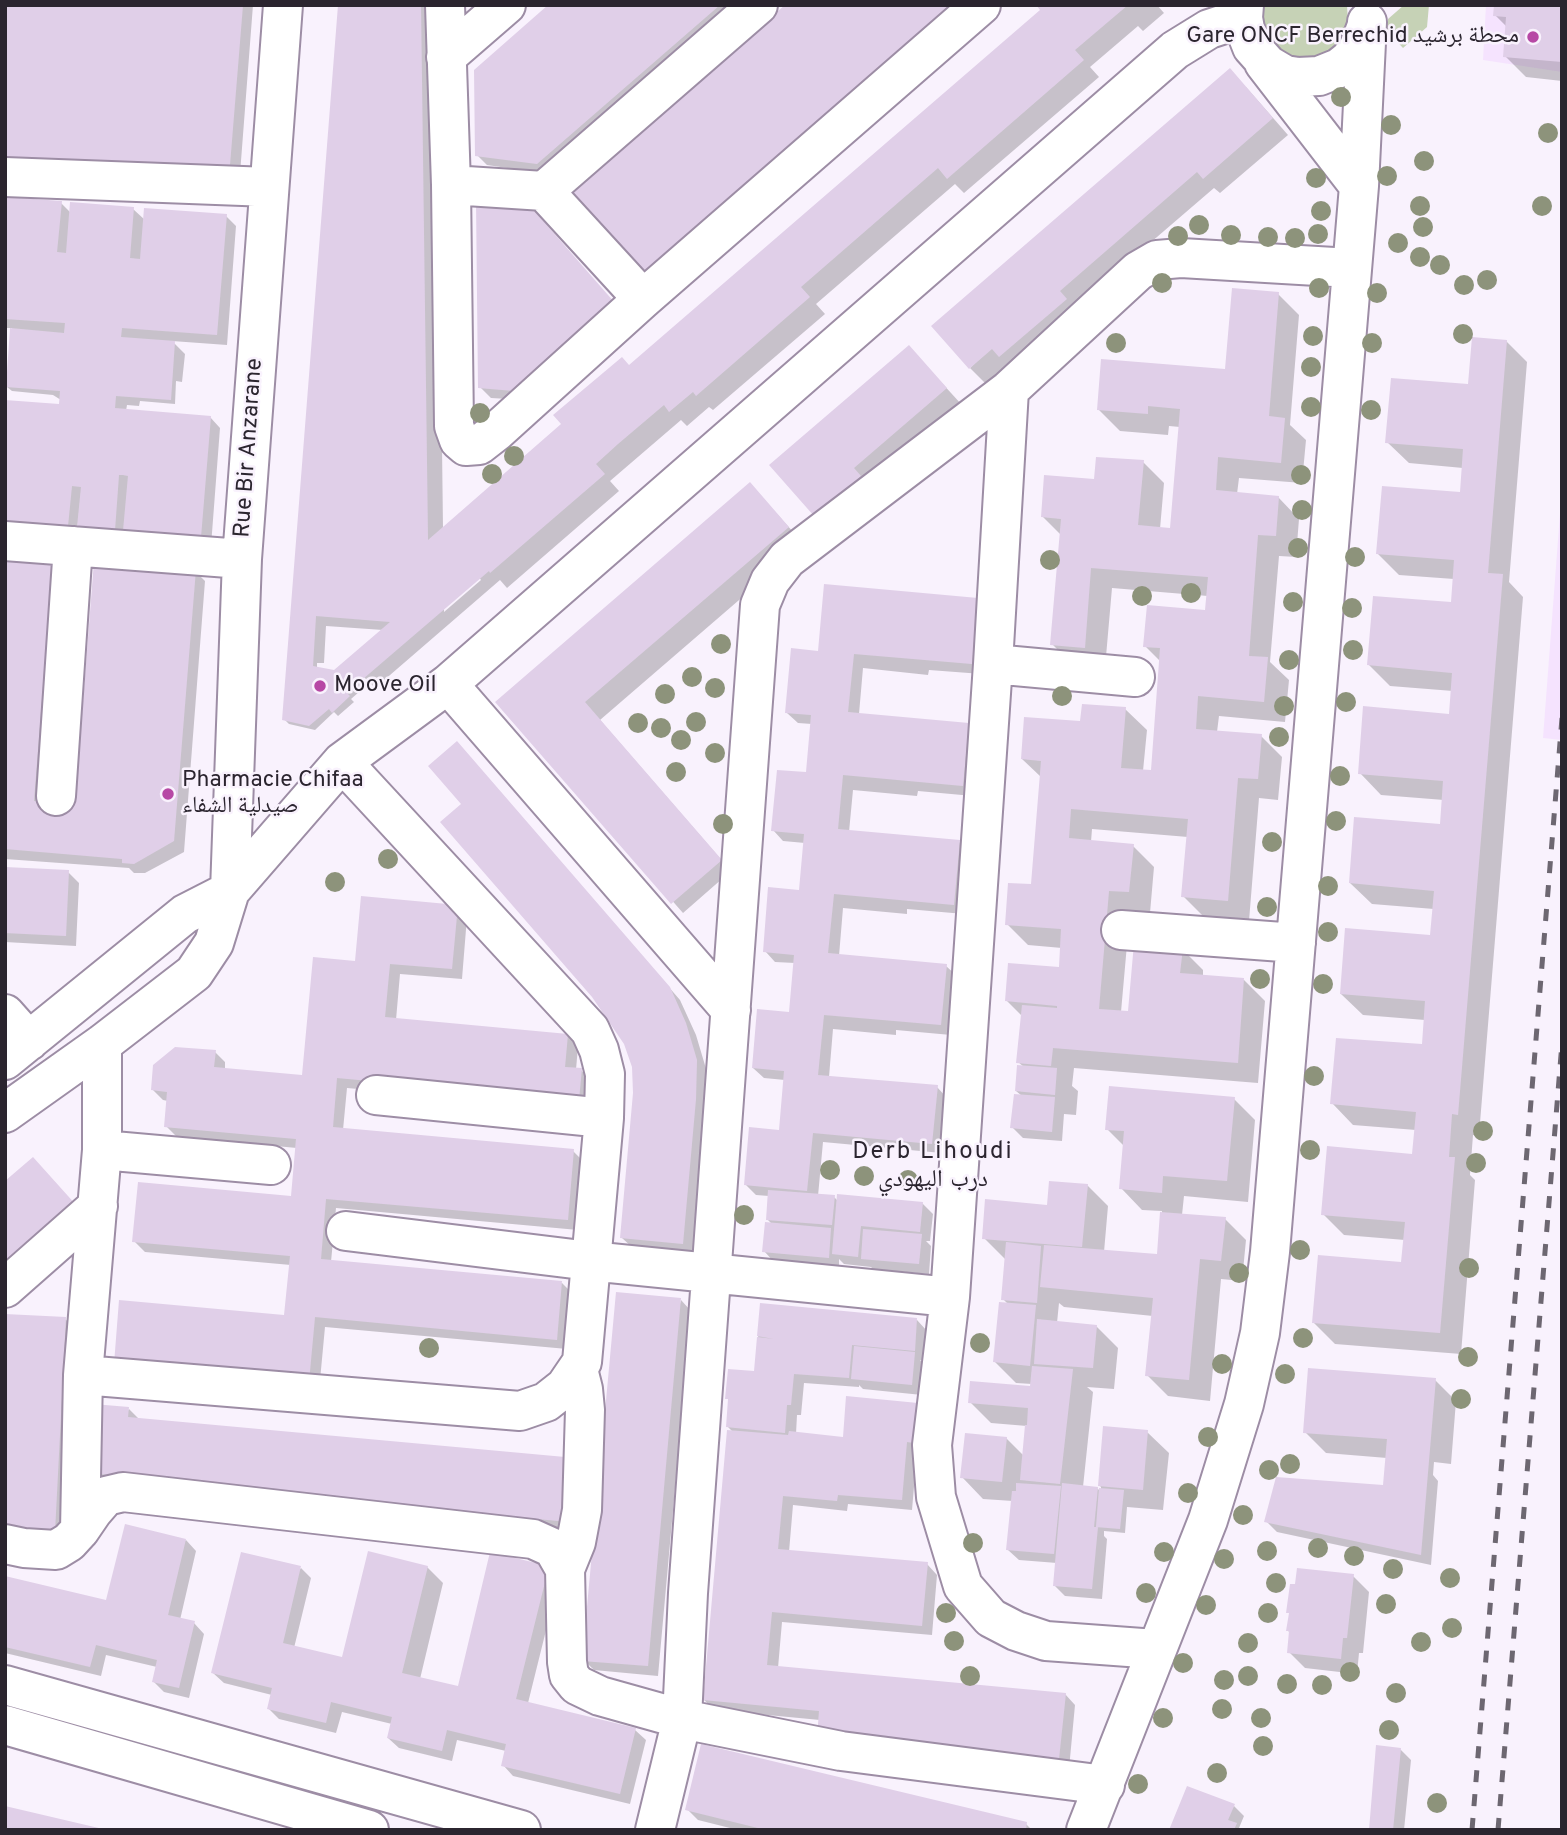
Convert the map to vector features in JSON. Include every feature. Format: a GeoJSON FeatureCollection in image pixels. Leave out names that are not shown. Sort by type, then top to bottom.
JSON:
{"type":"FeatureCollection","features":[{"type":"Feature","properties":{"kind":"street","name":"Rue Bir Anzarane"},"geometry":{"type":"LineString","coordinates":[[230,891],[242,559],[283,5]]}},
{"type":"Feature","properties":{"kind":"street"},"geometry":{"type":"LineString","coordinates":[[445,5],[451,185],[454,426],[466,446],[479,445],[497,431],[643,299],[979,6]]}},
{"type":"Feature","properties":{"kind":"street"},"geometry":{"type":"LineString","coordinates":[[446,57],[506,5]]}},
{"type":"Feature","properties":{"kind":"street"},"geometry":{"type":"LineString","coordinates":[[544,191],[758,5]]}},
{"type":"Feature","properties":{"kind":"street"},"geometry":{"type":"LineString","coordinates":[[13,1038],[185,914],[230,891],[342,762],[448,684],[1175,50],[1244,12],[1248,39],[1252,47],[1359,186]]}},
{"type":"Feature","properties":{"kind":"street"},"geometry":{"type":"LineString","coordinates":[[1261,59],[1285,75],[1307,78],[1328,74],[1349,60],[1358,49],[1364,37],[1366,14]]}},
{"type":"Feature","properties":{"kind":"street"},"geometry":{"type":"LineString","coordinates":[[1086,1830],[1208,1520],[1244,1404],[1259,1333],[1270,1252],[1359,186],[1366,14]]}},
{"type":"Feature","properties":{"kind":"street"},"geometry":{"type":"LineString","coordinates":[[5,177],[269,187]]}},
{"type":"Feature","properties":{"kind":"street"},"geometry":{"type":"LineString","coordinates":[[451,185],[544,191],[643,299]]}},
{"type":"Feature","properties":{"kind":"street"},"geometry":{"type":"LineString","coordinates":[[657,1829],[682,1719],[689,1579],[760,604],[770,582],[787,559],[1009,390],[1138,271],[1157,260],[1181,257],[1351,268]]}},
{"type":"Feature","properties":{"kind":"street"},"geometry":{"type":"LineString","coordinates":[[1009,390],[950,1297],[932,1445],[936,1497],[963,1586],[992,1618],[1016,1631],[1046,1641],[1156,1649]]}},
{"type":"Feature","properties":{"kind":"street"},"geometry":{"type":"LineString","coordinates":[[5,541],[242,559]]}},
{"type":"Feature","properties":{"kind":"street"},"geometry":{"type":"LineString","coordinates":[[56,796],[73,546]]}},
{"type":"Feature","properties":{"kind":"street"},"geometry":{"type":"LineString","coordinates":[[993,664],[1135,677]]}},
{"type":"Feature","properties":{"kind":"street"},"geometry":{"type":"LineString","coordinates":[[448,684],[731,1010]]}},
{"type":"Feature","properties":{"kind":"street"},"geometry":{"type":"LineString","coordinates":[[83,1375],[520,1411],[546,1402],[565,1387],[583,1362],[604,1118],[605,1074],[590,1030],[342,762]]}},
{"type":"Feature","properties":{"kind":"street"},"geometry":{"type":"LineString","coordinates":[[5,1113],[102,1044],[194,973],[214,943],[230,891]]}},
{"type":"Feature","properties":{"kind":"street"},"geometry":{"type":"LineString","coordinates":[[1121,930],[1296,943]]}},
{"type":"Feature","properties":{"kind":"street"},"geometry":{"type":"LineString","coordinates":[[80,1530],[83,1375],[102,1150],[102,1044]]}},
{"type":"Feature","properties":{"kind":"street"},"geometry":{"type":"LineString","coordinates":[[376,1095],[604,1118]]}},
{"type":"Feature","properties":{"kind":"street"},"geometry":{"type":"LineString","coordinates":[[102,1150],[271,1165]]}},
{"type":"Feature","properties":{"kind":"street"},"geometry":{"type":"LineString","coordinates":[[5,1287],[99,1206]]}},
{"type":"Feature","properties":{"kind":"street"},"geometry":{"type":"LineString","coordinates":[[346,1231],[590,1261],[950,1297]]}},
{"type":"Feature","properties":{"kind":"street"},"geometry":{"type":"LineString","coordinates":[[578,1369],[585,1410],[582,1510],[576,1542],[565,1569],[567,1662],[569,1675],[577,1685],[600,1696],[682,1719],[841,1751],[1105,1785]]}},
{"type":"Feature","properties":{"kind":"street"},"geometry":{"type":"LineString","coordinates":[[5,1544],[56,1550],[69,1542],[106,1496],[123,1492],[533,1539],[553,1548],[565,1569]]}},
{"type":"Feature","properties":{"kind":"street"},"geometry":{"type":"LineString","coordinates":[[5,1685],[521,1830]]}},
{"type":"Feature","properties":{"kind":"street"},"geometry":{"type":"LineString","coordinates":[[5,1725],[369,1830]]}},
{"type":"Feature","properties":{"kind":"shaded area","name":"Gare ONCF Berrechid محطة برشيد"},"geometry":{"type":"Polygon","coordinates":[[[1486,5],[1562,5],[1562,72],[1483,60],[1486,5]]]}},
{"type":"Feature","properties":{"kind":"shaded area"},"geometry":{"type":"Polygon","coordinates":[[[1562,487],[1562,740],[1543,738],[1562,487]]]}},
{"type":"Feature","properties":{"kind":"green space"},"geometry":{"type":"Polygon","coordinates":[[[1263,5],[1347,5],[1348,24],[1336,47],[1321,57],[1297,59],[1282,53],[1266,35],[1262,18],[1263,5]]]}},
{"type":"Feature","properties":{"kind":"green space"},"geometry":{"type":"Polygon","coordinates":[[[1404,5],[1429,5],[1427,27],[1403,48],[1387,31],[1388,19],[1404,5]]]}},
{"type":"Feature","properties":{"kind":"building"},"geometry":{"type":"Polygon","coordinates":[[[5,5],[243,5],[229,177],[5,159],[5,5]]]}},
{"type":"Feature","properties":{"kind":"building"},"geometry":{"type":"Polygon","coordinates":[[[338,5],[421,5],[428,540],[561,424],[553,415],[622,357],[629,365],[1040,10],[1036,5],[1128,5],[1075,50],[1084,60],[947,179],[938,168],[801,287],[810,297],[696,396],[693,392],[669,412],[664,405],[618,444],[596,464],[605,474],[347,693],[350,696],[332,713],[329,709],[309,726],[282,720],[338,5]],[[316,616],[313,666],[334,670],[390,622],[316,616]]]}},
{"type":"Feature","properties":{"kind":"building"},"geometry":{"type":"Polygon","coordinates":[[[548,5],[720,5],[537,164],[475,156],[474,70],[548,5]]]}},
{"type":"Feature","properties":{"kind":"building"},"geometry":{"type":"Polygon","coordinates":[[[785,5],[953,5],[646,276],[572,191],[785,5]]]}},
{"type":"Feature","properties":{"kind":"building","name":"Gare ONCF Berrechid محطة برشيد"},"geometry":{"type":"Polygon","coordinates":[[[1494,5],[1562,5],[1562,62],[1503,57],[1506,17],[1493,16],[1494,5]]]}},
{"type":"Feature","properties":{"kind":"building"},"geometry":{"type":"Polygon","coordinates":[[[1230,68],[1273,118],[1203,179],[1197,172],[1060,291],[1067,299],[999,357],[992,349],[969,369],[931,326],[1230,68]]]}},
{"type":"Feature","properties":{"kind":"building"},"geometry":{"type":"Polygon","coordinates":[[[5,197],[62,201],[57,252],[66,253],[70,202],[134,207],[130,258],[140,259],[144,208],[227,214],[217,335],[122,328],[121,337],[175,341],[171,400],[116,396],[115,408],[211,416],[201,537],[123,531],[128,476],[123,475],[119,475],[115,530],[77,527],[81,487],[72,486],[68,526],[5,521],[5,400],[59,404],[60,391],[6,387],[10,328],[64,333],[65,323],[5,319],[5,197]]]}},
{"type":"Feature","properties":{"kind":"building"},"geometry":{"type":"Polygon","coordinates":[[[476,202],[531,207],[615,303],[514,391],[478,388],[476,202]]]}},
{"type":"Feature","properties":{"kind":"building"},"geometry":{"type":"Polygon","coordinates":[[[1232,288],[1279,292],[1269,416],[1285,418],[1281,463],[1218,457],[1216,490],[1279,496],[1276,536],[1258,535],[1249,656],[1268,657],[1264,702],[1198,696],[1196,729],[1262,734],[1258,779],[1238,778],[1228,901],[1181,897],[1188,819],[1071,809],[1069,838],[1134,844],[1129,892],[1109,891],[1099,1009],[1128,1011],[1134,943],[1183,948],[1180,973],[1244,978],[1238,1063],[1053,1048],[1051,1066],[1016,1063],[1022,1005],[1057,1006],[1005,1001],[1008,963],[1059,967],[1061,929],[1005,925],[1008,883],[1031,884],[1041,761],[1021,759],[1024,717],[1080,721],[1082,704],[1126,707],[1121,768],[1151,770],[1160,648],[1143,647],[1147,605],[1205,610],[1208,577],[1091,568],[1085,648],[1050,645],[1061,519],[1041,517],[1044,475],[1094,479],[1096,457],[1144,460],[1138,525],[1170,528],[1180,409],[1148,406],[1148,414],[1097,410],[1101,359],[1225,369],[1232,288]]]}},
{"type":"Feature","properties":{"kind":"building"},"geometry":{"type":"Polygon","coordinates":[[[1472,337],[1507,340],[1488,573],[1503,574],[1458,1115],[1452,1114],[1449,1157],[1455,1157],[1440,1333],[1312,1323],[1318,1255],[1401,1262],[1405,1222],[1321,1215],[1327,1146],[1412,1154],[1416,1112],[1330,1104],[1336,1038],[1422,1044],[1425,1001],[1340,994],[1345,928],[1430,935],[1434,891],[1349,883],[1354,817],[1440,824],[1443,781],[1358,774],[1363,706],[1449,714],[1452,673],[1367,665],[1373,596],[1451,602],[1454,560],[1376,554],[1382,486],[1460,492],[1463,449],[1385,443],[1391,378],[1468,384],[1472,337]]]}},
{"type":"Feature","properties":{"kind":"building"},"geometry":{"type":"Polygon","coordinates":[[[909,345],[947,388],[854,468],[861,476],[814,516],[769,465],[909,345]]]}},
{"type":"Feature","properties":{"kind":"building"},"geometry":{"type":"Polygon","coordinates":[[[750,482],[789,527],[585,702],[722,860],[671,904],[495,702],[750,482]]]}},
{"type":"Feature","properties":{"kind":"building"},"geometry":{"type":"Polygon","coordinates":[[[5,555],[53,558],[34,801],[41,802],[75,804],[94,561],[196,569],[174,841],[134,864],[122,863],[122,859],[5,849],[5,555]]]}},
{"type":"Feature","properties":{"kind":"building"},"geometry":{"type":"Polygon","coordinates":[[[824,584],[978,598],[972,664],[854,654],[848,712],[969,723],[963,786],[843,775],[838,829],[960,840],[954,905],[834,894],[828,953],[947,964],[941,1025],[824,1015],[818,1075],[938,1085],[932,1144],[813,1133],[807,1191],[744,1185],[749,1127],[779,1130],[784,1071],[752,1068],[757,1009],[789,1012],[794,955],[763,952],[768,887],[799,890],[804,834],[771,831],[777,770],[806,772],[811,715],[785,713],[791,648],[818,651],[824,584]]]}},
{"type":"Feature","properties":{"kind":"building"},"geometry":{"type":"Polygon","coordinates":[[[457,741],[670,987],[686,1023],[697,1060],[683,1244],[620,1238],[633,1093],[632,1067],[624,1044],[592,997],[440,822],[461,804],[428,766],[457,741]]]}},
{"type":"Feature","properties":{"kind":"building"},"geometry":{"type":"Polygon","coordinates":[[[5,867],[69,870],[66,936],[5,933],[5,867]]]}},
{"type":"Feature","properties":{"kind":"building"},"geometry":{"type":"Polygon","coordinates":[[[361,896],[458,905],[452,969],[390,964],[385,1017],[568,1034],[565,1067],[582,1068],[579,1100],[337,1078],[333,1127],[574,1149],[568,1220],[326,1199],[321,1259],[562,1281],[557,1340],[315,1317],[309,1382],[114,1364],[119,1300],[284,1315],[290,1256],[132,1242],[138,1182],[291,1196],[296,1139],[164,1127],[167,1092],[151,1090],[153,1065],[175,1047],[216,1050],[214,1067],[302,1075],[313,957],[355,961],[361,896]]]}},
{"type":"Feature","properties":{"kind":"building"},"geometry":{"type":"Polygon","coordinates":[[[1017,1065],[1057,1068],[1055,1095],[1015,1091],[1017,1065]]]}},
{"type":"Feature","properties":{"kind":"building"},"geometry":{"type":"Polygon","coordinates":[[[1109,1086],[1235,1097],[1227,1181],[1163,1176],[1162,1193],[1119,1189],[1124,1131],[1105,1130],[1109,1086]]]}},
{"type":"Feature","properties":{"kind":"building"},"geometry":{"type":"Polygon","coordinates":[[[1014,1094],[1055,1097],[1052,1132],[1010,1128],[1014,1094]]]}},
{"type":"Feature","properties":{"kind":"building"},"geometry":{"type":"Polygon","coordinates":[[[33,1157],[77,1206],[5,1267],[5,1181],[33,1157]]]}},
{"type":"Feature","properties":{"kind":"building"},"geometry":{"type":"Polygon","coordinates":[[[1049,1181],[1088,1184],[1082,1247],[982,1239],[985,1199],[1047,1205],[1049,1181]]]}},
{"type":"Feature","properties":{"kind":"building"},"geometry":{"type":"Polygon","coordinates":[[[768,1190],[835,1195],[832,1225],[766,1220],[768,1190]]]}},
{"type":"Feature","properties":{"kind":"building"},"geometry":{"type":"Polygon","coordinates":[[[837,1194],[923,1202],[920,1232],[861,1226],[858,1257],[832,1254],[837,1194]]]}},
{"type":"Feature","properties":{"kind":"building"},"geometry":{"type":"Polygon","coordinates":[[[1160,1212],[1226,1217],[1221,1261],[1200,1259],[1189,1380],[1145,1376],[1153,1298],[1040,1287],[1044,1245],[1157,1254],[1160,1212]]]}},
{"type":"Feature","properties":{"kind":"building"},"geometry":{"type":"Polygon","coordinates":[[[765,1222],[831,1228],[829,1258],[762,1252],[765,1222]]]}},
{"type":"Feature","properties":{"kind":"building"},"geometry":{"type":"Polygon","coordinates":[[[863,1229],[922,1234],[919,1264],[861,1259],[863,1229]]]}},
{"type":"Feature","properties":{"kind":"building"},"geometry":{"type":"Polygon","coordinates":[[[1006,1242],[1041,1246],[1037,1303],[1001,1300],[1006,1242]]]}},
{"type":"Feature","properties":{"kind":"building"},"geometry":{"type":"Polygon","coordinates":[[[616,1292],[681,1298],[648,1666],[582,1661],[616,1292]]]}},
{"type":"Feature","properties":{"kind":"building"},"geometry":{"type":"Polygon","coordinates":[[[999,1302],[1036,1305],[1030,1366],[993,1362],[999,1302]]]}},
{"type":"Feature","properties":{"kind":"building"},"geometry":{"type":"Polygon","coordinates":[[[760,1303],[917,1318],[915,1351],[852,1345],[849,1378],[794,1374],[791,1405],[787,1405],[785,1433],[726,1427],[728,1369],[754,1371],[757,1337],[774,1339],[757,1336],[760,1303]]]}},
{"type":"Feature","properties":{"kind":"building"},"geometry":{"type":"Polygon","coordinates":[[[5,1314],[66,1317],[55,1532],[5,1530],[5,1314]]]}},
{"type":"Feature","properties":{"kind":"building"},"geometry":{"type":"Polygon","coordinates":[[[1037,1319],[1097,1325],[1093,1368],[1034,1364],[1037,1319]]]}},
{"type":"Feature","properties":{"kind":"building"},"geometry":{"type":"Polygon","coordinates":[[[854,1346],[915,1352],[912,1385],[851,1379],[854,1346]]]}},
{"type":"Feature","properties":{"kind":"building"},"geometry":{"type":"Polygon","coordinates":[[[1032,1366],[1073,1369],[1060,1484],[1020,1480],[1028,1408],[968,1403],[970,1381],[1030,1386],[1032,1366]]]}},
{"type":"Feature","properties":{"kind":"building"},"geometry":{"type":"Polygon","coordinates":[[[1308,1368],[1436,1378],[1421,1555],[1264,1522],[1276,1477],[1383,1485],[1387,1439],[1303,1433],[1308,1368]]]}},
{"type":"Feature","properties":{"kind":"building"},"geometry":{"type":"Polygon","coordinates":[[[846,1396],[918,1403],[914,1443],[907,1442],[902,1500],[838,1495],[837,1501],[783,1496],[778,1549],[928,1562],[922,1626],[772,1612],[767,1665],[1066,1693],[1059,1759],[817,1737],[819,1711],[703,1700],[727,1430],[788,1435],[789,1431],[843,1437],[846,1396]]]}},
{"type":"Feature","properties":{"kind":"building"},"geometry":{"type":"Polygon","coordinates":[[[93,1404],[129,1407],[128,1417],[576,1458],[570,1522],[123,1482],[123,1476],[87,1473],[93,1404]]]}},
{"type":"Feature","properties":{"kind":"building"},"geometry":{"type":"Polygon","coordinates":[[[1103,1426],[1148,1430],[1143,1490],[1098,1486],[1103,1426]]]}},
{"type":"Feature","properties":{"kind":"building"},"geometry":{"type":"Polygon","coordinates":[[[965,1433],[1007,1437],[1002,1482],[960,1478],[965,1433]]]}},
{"type":"Feature","properties":{"kind":"building"},"geometry":{"type":"Polygon","coordinates":[[[1016,1483],[1061,1486],[1054,1554],[1006,1550],[1012,1491],[1016,1491],[1016,1483]]]}},
{"type":"Feature","properties":{"kind":"building"},"geometry":{"type":"Polygon","coordinates":[[[1062,1483],[1098,1487],[1094,1527],[1098,1527],[1092,1589],[1053,1586],[1062,1483]]]}},
{"type":"Feature","properties":{"kind":"building"},"geometry":{"type":"Polygon","coordinates":[[[1099,1488],[1124,1490],[1120,1529],[1096,1527],[1099,1488]]]}},
{"type":"Feature","properties":{"kind":"building"},"geometry":{"type":"Polygon","coordinates":[[[125,1524],[186,1539],[168,1615],[195,1621],[179,1688],[152,1682],[157,1660],[96,1645],[90,1667],[5,1647],[5,1576],[106,1600],[125,1524]]]}},
{"type":"Feature","properties":{"kind":"building"},"geometry":{"type":"Polygon","coordinates":[[[368,1551],[428,1566],[402,1673],[458,1686],[490,1552],[549,1566],[516,1699],[636,1728],[620,1794],[501,1766],[506,1744],[447,1730],[442,1751],[387,1738],[392,1717],[331,1702],[326,1723],[267,1709],[272,1688],[211,1673],[241,1552],[301,1566],[283,1643],[342,1657],[368,1551]]]}},
{"type":"Feature","properties":{"kind":"building"},"geometry":{"type":"Polygon","coordinates":[[[1297,1568],[1354,1574],[1347,1638],[1343,1638],[1341,1659],[1287,1653],[1289,1613],[1286,1613],[1290,1584],[1295,1584],[1297,1568]]]}},
{"type":"Feature","properties":{"kind":"building"},"geometry":{"type":"Polygon","coordinates":[[[701,1744],[1027,1822],[1026,1830],[766,1830],[685,1810],[701,1744]]]}},
{"type":"Feature","properties":{"kind":"building"},"geometry":{"type":"Polygon","coordinates":[[[1376,1745],[1401,1748],[1393,1830],[1369,1830],[1376,1745]]]}},
{"type":"Feature","properties":{"kind":"building"},"geometry":{"type":"Polygon","coordinates":[[[1187,1786],[1235,1804],[1228,1820],[1237,1823],[1234,1830],[1169,1830],[1187,1786]]]}},
{"type":"Feature","properties":{"kind":"building"},"geometry":{"type":"Polygon","coordinates":[[[5,1806],[103,1829],[103,1830],[5,1830],[5,1806]]]}},
{"type":"Feature","properties":{"kind":"railway"},"geometry":{"type":"LineString","coordinates":[[1472,1830],[1562,718]]}},
{"type":"Feature","properties":{"kind":"railway"},"geometry":{"type":"LineString","coordinates":[[1498,1830],[1562,1043]]}},
{"type":"Feature","properties":{"kind":"place","name":"Gare ONCF Berrechid محطة برشيد"},"geometry":{"type":"Point","coordinates":[1533,37]}},
{"type":"Feature","properties":{"kind":"place","name":"Moove Oil"},"geometry":{"type":"Point","coordinates":[320,686]}},
{"type":"Feature","properties":{"kind":"place","name":"Pharmacie Chifaa صيدلية الشفاء"},"geometry":{"type":"Point","coordinates":[168,794]}},
{"type":"Feature","properties":{"kind":"district","name":"Derb Lihoudi درب اليهودي"},"geometry":{"type":"Point","coordinates":[933,1167]}}]}
